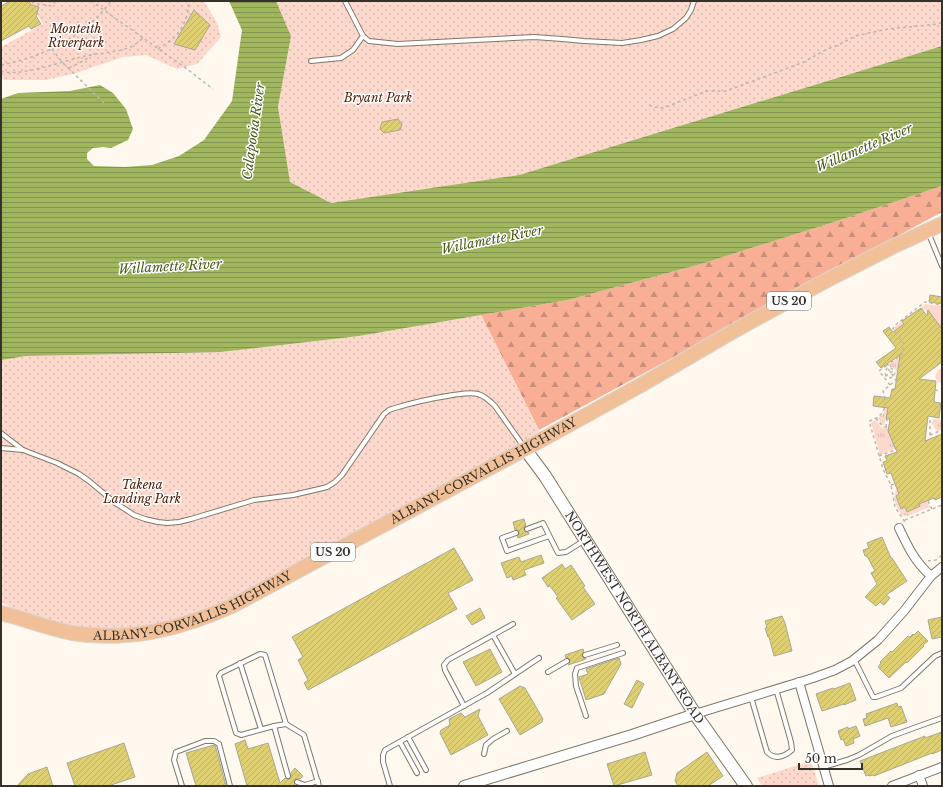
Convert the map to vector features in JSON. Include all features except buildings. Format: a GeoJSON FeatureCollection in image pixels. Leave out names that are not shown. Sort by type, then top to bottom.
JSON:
{"type":"FeatureCollection","features":[{"type":"Feature","properties":{"kind":"highway","name":"ALBANY-CORVALLIS HIGHWAY"},"geometry":{"type":"LineString","coordinates":[[2,613],[47,627],[72,633],[96,636],[140,634],[165,630],[182,626],[208,616],[232,606],[525,449],[641,385],[739,328],[836,276],[892,247],[942,224]]}},
{"type":"Feature","properties":{"kind":"main road","name":"NORTHWEST NORTH ALBANY ROAD"},"geometry":{"type":"LineString","coordinates":[[525,449],[545,476],[695,714],[746,786]]}},
{"type":"Feature","properties":{"kind":"street"},"geometry":{"type":"LineString","coordinates":[[902,526],[909,549],[922,568],[931,576]]}},
{"type":"Feature","properties":{"kind":"street"},"geometry":{"type":"LineString","coordinates":[[464,786],[835,670],[854,659],[878,640],[904,611],[931,576],[942,567]]}},
{"type":"Feature","properties":{"kind":"street"},"geometry":{"type":"LineString","coordinates":[[799,682],[828,786]]}},
{"type":"Feature","properties":{"kind":"street"},"geometry":{"type":"LineString","coordinates":[[892,786],[942,767]]}},
{"type":"Feature","properties":{"kind":"street"},"geometry":{"type":"LineString","coordinates":[[919,776],[923,786]]}},
{"type":"Feature","properties":{"kind":"lane"},"geometry":{"type":"LineString","coordinates":[[345,1],[363,36],[370,41],[398,44],[534,37],[622,43],[658,36],[673,29],[686,18],[694,1]]}},
{"type":"Feature","properties":{"kind":"lane"},"geometry":{"type":"LineString","coordinates":[[311,61],[341,58],[353,50],[363,36]]}},
{"type":"Feature","properties":{"kind":"lane"},"geometry":{"type":"LineString","coordinates":[[927,230],[941,259],[942,266]]}},
{"type":"Feature","properties":{"kind":"lane"},"geometry":{"type":"LineString","coordinates":[[1,448],[23,450],[57,463],[79,474],[114,502],[134,515],[145,519],[167,523],[191,519],[239,503],[306,492],[327,486],[335,482],[342,475],[384,414],[395,408],[438,397],[473,393],[484,396],[495,406],[525,449]]}},
{"type":"Feature","properties":{"kind":"lane"},"geometry":{"type":"LineString","coordinates":[[1,433],[23,450]]}},
{"type":"Feature","properties":{"kind":"lane"},"geometry":{"type":"LineString","coordinates":[[527,529],[543,523],[558,553],[566,552],[585,540]]}},
{"type":"Feature","properties":{"kind":"lane"},"geometry":{"type":"LineString","coordinates":[[516,533],[502,538],[507,550],[549,536]]}},
{"type":"Feature","properties":{"kind":"lane"},"geometry":{"type":"LineString","coordinates":[[464,706],[444,670],[444,665],[448,660],[513,624]]}},
{"type":"Feature","properties":{"kind":"lane"},"geometry":{"type":"LineString","coordinates":[[493,635],[514,674]]}},
{"type":"Feature","properties":{"kind":"lane"},"geometry":{"type":"LineString","coordinates":[[585,655],[617,645]]}},
{"type":"Feature","properties":{"kind":"lane"},"geometry":{"type":"LineString","coordinates":[[586,716],[576,686],[575,674],[577,668],[623,653]]}},
{"type":"Feature","properties":{"kind":"lane"},"geometry":{"type":"LineString","coordinates":[[854,659],[873,697],[876,697],[901,688],[935,656],[942,653]]}},
{"type":"Feature","properties":{"kind":"lane"},"geometry":{"type":"LineString","coordinates":[[286,724],[265,655],[260,654],[221,673],[219,676],[236,733],[242,735],[261,729],[286,724],[304,735],[319,786]]}},
{"type":"Feature","properties":{"kind":"lane"},"geometry":{"type":"LineString","coordinates":[[390,786],[382,755],[386,750],[487,693],[539,658]]}},
{"type":"Feature","properties":{"kind":"lane"},"geometry":{"type":"LineString","coordinates":[[548,672],[567,661]]}},
{"type":"Feature","properties":{"kind":"lane"},"geometry":{"type":"LineString","coordinates":[[240,663],[261,729]]}},
{"type":"Feature","properties":{"kind":"lane"},"geometry":{"type":"LineString","coordinates":[[750,697],[767,752],[771,756],[778,757],[786,755],[792,750],[792,742],[776,689]]}},
{"type":"Feature","properties":{"kind":"lane"},"geometry":{"type":"LineString","coordinates":[[823,767],[847,760],[892,736],[942,718]]}},
{"type":"Feature","properties":{"kind":"lane"},"geometry":{"type":"LineString","coordinates":[[274,726],[288,776]]}},
{"type":"Feature","properties":{"kind":"lane"},"geometry":{"type":"LineString","coordinates":[[484,754],[486,745],[507,731]]}},
{"type":"Feature","properties":{"kind":"lane"},"geometry":{"type":"LineString","coordinates":[[408,737],[426,770]]}},
{"type":"Feature","properties":{"kind":"lane"},"geometry":{"type":"LineString","coordinates":[[182,786],[174,760],[176,752],[205,741],[214,741],[219,744],[230,786]]}},
{"type":"Feature","properties":{"kind":"lane"},"geometry":{"type":"LineString","coordinates":[[400,742],[418,773]]}},
{"type":"Feature","properties":{"kind":"lane"},"geometry":{"type":"LineString","coordinates":[[297,782],[305,785],[318,781]]}},
{"type":"Feature","properties":{"kind":"path"},"geometry":{"type":"LineString","coordinates":[[32,1],[33,3],[51,6],[56,1]]}},
{"type":"Feature","properties":{"kind":"path"},"geometry":{"type":"LineString","coordinates":[[91,1],[213,89]]}},
{"type":"Feature","properties":{"kind":"path"},"geometry":{"type":"LineString","coordinates":[[1,65],[32,57],[52,49],[84,29],[111,1]]}},
{"type":"Feature","properties":{"kind":"path"},"geometry":{"type":"LineString","coordinates":[[158,48],[174,38],[180,30],[187,16],[189,5],[188,1]]}},
{"type":"Feature","properties":{"kind":"path"},"geometry":{"type":"LineString","coordinates":[[649,105],[663,108],[707,91],[726,92],[804,62],[855,36],[888,29],[938,24],[942,22]]}},
{"type":"Feature","properties":{"kind":"path"},"geometry":{"type":"LineString","coordinates":[[1,71],[6,73],[16,73],[78,57],[124,49],[134,45],[143,38]]}},
{"type":"Feature","properties":{"kind":"path"},"geometry":{"type":"LineString","coordinates":[[52,49],[62,62],[104,103]]}},
{"type":"Feature","properties":{"kind":"path"},"geometry":{"type":"LineString","coordinates":[[69,69],[90,57],[92,54]]}},
{"type":"Feature","properties":{"kind":"path"},"geometry":{"type":"LineString","coordinates":[[890,384],[879,371],[902,354],[904,344],[893,329],[894,326],[925,302],[942,305]]}},
{"type":"Feature","properties":{"kind":"path"},"geometry":{"type":"LineString","coordinates":[[886,367],[894,370]]}},
{"type":"Feature","properties":{"kind":"path"},"geometry":{"type":"LineString","coordinates":[[886,367],[896,380],[883,391],[886,404],[881,414],[869,421],[883,469],[891,485],[895,507],[905,520]]}},
{"type":"Feature","properties":{"kind":"path"},"geometry":{"type":"LineString","coordinates":[[886,367],[886,376]]}},
{"type":"Feature","properties":{"kind":"path"},"geometry":{"type":"LineString","coordinates":[[886,376],[894,370]]}},
{"type":"Feature","properties":{"kind":"path"},"geometry":{"type":"LineString","coordinates":[[893,377],[895,373],[894,370]]}},
{"type":"Feature","properties":{"kind":"path"},"geometry":{"type":"LineString","coordinates":[[886,376],[889,378],[893,377]]}},
{"type":"Feature","properties":{"kind":"path"},"geometry":{"type":"LineString","coordinates":[[935,390],[942,391]]}},
{"type":"Feature","properties":{"kind":"path"},"geometry":{"type":"LineString","coordinates":[[876,418],[884,427],[889,428]]}},
{"type":"Feature","properties":{"kind":"path"},"geometry":{"type":"LineString","coordinates":[[886,427],[887,419]]}},
{"type":"Feature","properties":{"kind":"path"},"geometry":{"type":"LineString","coordinates":[[930,420],[931,438]]}},
{"type":"Feature","properties":{"kind":"path"},"geometry":{"type":"LineString","coordinates":[[930,435],[942,430]]}},
{"type":"Feature","properties":{"kind":"path"},"geometry":{"type":"LineString","coordinates":[[879,456],[898,449]]}},
{"type":"Feature","properties":{"kind":"path"},"geometry":{"type":"LineString","coordinates":[[891,485],[895,484]]}},
{"type":"Feature","properties":{"kind":"path"},"geometry":{"type":"LineString","coordinates":[[928,501],[932,509]]}},
{"type":"Feature","properties":{"kind":"path"},"geometry":{"type":"LineString","coordinates":[[902,526],[905,520],[942,505]]}},
{"type":"Feature","properties":{"kind":"path"},"geometry":{"type":"LineString","coordinates":[[924,558],[928,561],[936,560],[942,555]]}},
{"type":"Feature","properties":{"kind":"green space","name":"Monteith Riverpark"},"geometry":{"type":"Polygon","coordinates":[[[29,1],[204,1],[217,23],[221,37],[197,64],[177,69],[146,55],[123,57],[76,73],[46,80],[4,80],[1,78],[1,47],[43,24],[29,1]]]}},
{"type":"Feature","properties":{"kind":"green space","name":"Bryant Park"},"geometry":{"type":"Polygon","coordinates":[[[276,1],[942,1],[942,46],[519,175],[331,203],[290,182],[278,107],[291,36],[276,1]]]}},
{"type":"Feature","properties":{"kind":"green space"},"geometry":{"type":"Polygon","coordinates":[[[942,186],[942,212],[539,430],[481,315],[568,300],[701,264],[942,186]]]}},
{"type":"Feature","properties":{"kind":"green space"},"geometry":{"type":"Polygon","coordinates":[[[925,304],[942,306],[942,328],[940,330],[929,312],[927,313],[925,309],[923,311],[921,308],[925,304]]]}},
{"type":"Feature","properties":{"kind":"green space","name":"Takena Landing Park"},"geometry":{"type":"Polygon","coordinates":[[[481,315],[543,439],[232,606],[113,636],[47,627],[1,602],[1,360],[26,356],[221,352],[359,336],[481,315]]]}},
{"type":"Feature","properties":{"kind":"green space"},"geometry":{"type":"Polygon","coordinates":[[[902,321],[918,346],[899,360],[897,372],[894,368],[887,366],[903,354],[905,344],[894,330],[895,327],[902,321]]]}},
{"type":"Feature","properties":{"kind":"green space"},"geometry":{"type":"Polygon","coordinates":[[[942,368],[942,382],[938,382],[935,377],[938,370],[942,368]]]}},
{"type":"Feature","properties":{"kind":"green space"},"geometry":{"type":"Polygon","coordinates":[[[886,408],[888,408],[884,425],[881,424],[878,418],[882,415],[886,408]]]}},
{"type":"Feature","properties":{"kind":"green space"},"geometry":{"type":"Polygon","coordinates":[[[933,419],[942,420],[942,430],[937,431],[932,424],[933,419]]]}},
{"type":"Feature","properties":{"kind":"green space"},"geometry":{"type":"Polygon","coordinates":[[[876,420],[881,427],[889,429],[897,448],[880,455],[871,422],[876,420]]]}},
{"type":"Feature","properties":{"kind":"green space"},"geometry":{"type":"Polygon","coordinates":[[[896,490],[898,490],[900,494],[896,496],[901,509],[905,507],[907,511],[920,506],[919,504],[923,503],[925,500],[930,507],[907,516],[902,515],[895,503],[894,497],[896,490]]]}},
{"type":"Feature","properties":{"kind":"green space"},"geometry":{"type":"Polygon","coordinates":[[[811,761],[819,786],[762,786],[757,778],[811,761]]]}},
{"type":"Feature","properties":{"kind":"water"},"geometry":{"type":"Polygon","coordinates":[[[229,1],[276,1],[291,36],[278,107],[290,182],[331,203],[519,175],[942,46],[942,186],[701,264],[568,300],[359,336],[221,352],[26,356],[1,360],[1,99],[18,93],[70,91],[100,85],[113,93],[126,109],[133,129],[128,140],[111,148],[93,148],[87,153],[87,159],[94,166],[125,167],[152,165],[179,156],[204,140],[232,101],[242,30],[229,1]]]}},
{"type":"Feature","properties":{"kind":"water label","name":"Calapooia River"},"geometry":{"type":"Point","coordinates":[253,131]}},
{"type":"Feature","properties":{"kind":"water label","name":"Willamette River"},"geometry":{"type":"Point","coordinates":[864,147]}},
{"type":"Feature","properties":{"kind":"water label","name":"Willamette River"},"geometry":{"type":"Point","coordinates":[492,239]}},
{"type":"Feature","properties":{"kind":"water label","name":"Willamette River"},"geometry":{"type":"Point","coordinates":[170,266]}}]}
